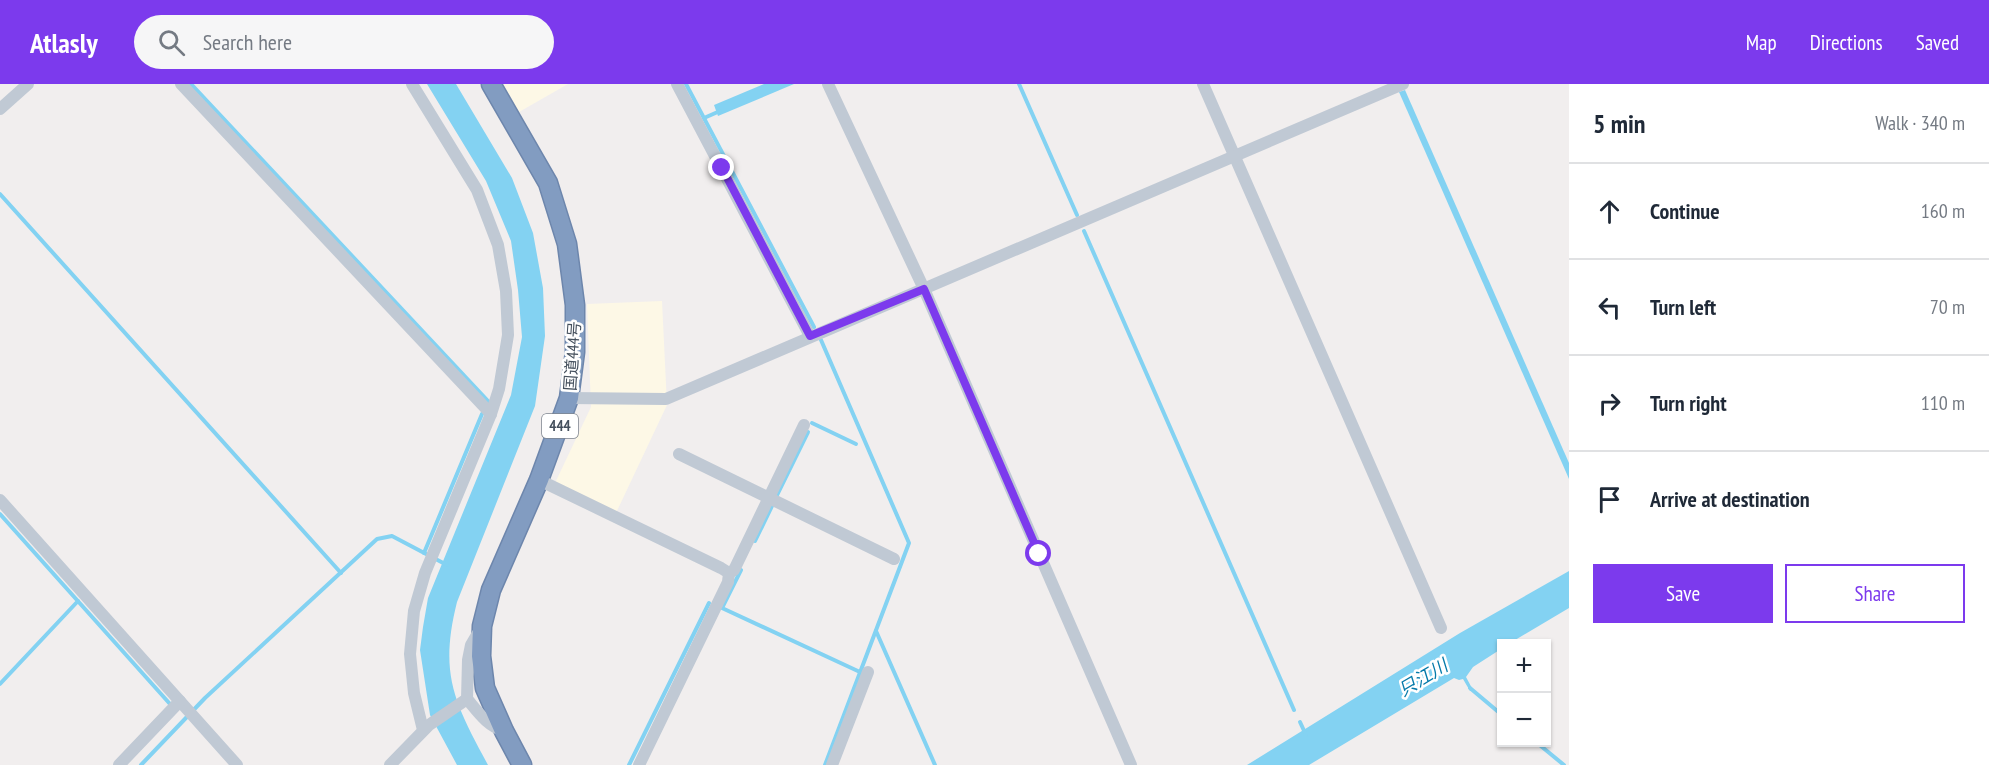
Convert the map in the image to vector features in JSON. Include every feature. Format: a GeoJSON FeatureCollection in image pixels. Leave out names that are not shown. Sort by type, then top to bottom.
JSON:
{"type":"FeatureCollection","features":[{"type":"Feature","properties":{"kind":"highway","name":"国道444号"},"geometry":{"type":"LineString","coordinates":[[491,84],[548,183],[567,244],[575,305],[575,352],[569,398],[539,480],[490,590],[482,626],[481,656],[485,688],[522,765]]}},
{"type":"Feature","properties":{"kind":"street"},"geometry":{"type":"LineString","coordinates":[[0,109],[27,84]]}},
{"type":"Feature","properties":{"kind":"street"},"geometry":{"type":"LineString","coordinates":[[181,84],[491,414]]}},
{"type":"Feature","properties":{"kind":"street"},"geometry":{"type":"LineString","coordinates":[[412,84],[477,190],[498,245],[506,291],[508,335],[499,388],[491,414],[432,558],[414,611],[410,654],[414,693],[426,728]]}},
{"type":"Feature","properties":{"kind":"street"},"geometry":{"type":"LineString","coordinates":[[677,84],[810,336]]}},
{"type":"Feature","properties":{"kind":"street"},"geometry":{"type":"LineString","coordinates":[[828,84],[924,289],[1131,765]]}},
{"type":"Feature","properties":{"kind":"street"},"geometry":{"type":"LineString","coordinates":[[1203,84],[1441,628]]}},
{"type":"Feature","properties":{"kind":"street"},"geometry":{"type":"LineString","coordinates":[[569,398],[666,399],[1399,86]]}},
{"type":"Feature","properties":{"kind":"street"},"geometry":{"type":"LineString","coordinates":[[729,573],[734,570],[804,425]]}},
{"type":"Feature","properties":{"kind":"street"},"geometry":{"type":"LineString","coordinates":[[679,454],[894,559]]}},
{"type":"Feature","properties":{"kind":"street"},"geometry":{"type":"LineString","coordinates":[[539,480],[729,573]]}},
{"type":"Feature","properties":{"kind":"street"},"geometry":{"type":"LineString","coordinates":[[0,500],[237,765]]}},
{"type":"Feature","properties":{"kind":"street"},"geometry":{"type":"LineString","coordinates":[[639,765],[728,582],[729,573]]}},
{"type":"Feature","properties":{"kind":"street"},"geometry":{"type":"LineString","coordinates":[[482,626],[471,645],[465,700],[485,721],[496,729],[504,731]]}},
{"type":"Feature","properties":{"kind":"street"},"geometry":{"type":"LineString","coordinates":[[832,765],[868,672]]}},
{"type":"Feature","properties":{"kind":"street"},"geometry":{"type":"LineString","coordinates":[[390,765],[426,728],[465,700]]}},
{"type":"Feature","properties":{"kind":"street"},"geometry":{"type":"LineString","coordinates":[[119,765],[187,709]]}},
{"type":"Feature","properties":{"kind":"shaded area"},"geometry":{"type":"Polygon","coordinates":[[[503,84],[568,84],[519,112],[503,84]]]}},
{"type":"Feature","properties":{"kind":"shaded area"},"geometry":{"type":"Polygon","coordinates":[[[662,301],[667,405],[616,513],[555,483],[591,407],[587,304],[662,301]]]}},
{"type":"Feature","properties":{"kind":"water"},"geometry":{"type":"Polygon","coordinates":[[[427,84],[456,84],[512,178],[533,233],[543,288],[545,336],[535,406],[457,602],[449,649],[453,687],[459,705],[488,765],[457,765],[430,715],[420,650],[428,598],[511,395],[522,337],[518,290],[511,241],[486,181],[427,84]]]}},
{"type":"Feature","properties":{"kind":"water"},"geometry":{"type":"Polygon","coordinates":[[[764,84],[794,84],[718,116],[714,105],[764,84]]]}},
{"type":"Feature","properties":{"kind":"water"},"geometry":{"type":"Polygon","coordinates":[[[1405,90],[1569,463],[1569,479],[1399,92],[1405,90]]]}},
{"type":"Feature","properties":{"kind":"water","name":"只江川"},"geometry":{"type":"Polygon","coordinates":[[[1569,571],[1569,608],[1517,639],[1497,639],[1497,652],[1473,667],[1466,677],[1473,690],[1470,691],[1463,679],[1454,678],[1309,765],[1247,765],[1460,633],[1569,571]]]}},
{"type":"Feature","properties":{"kind":"waterway"},"geometry":{"type":"LineString","coordinates":[[191,84],[488,401]]}},
{"type":"Feature","properties":{"kind":"waterway"},"geometry":{"type":"LineString","coordinates":[[686,84],[814,327]]}},
{"type":"Feature","properties":{"kind":"waterway"},"geometry":{"type":"LineString","coordinates":[[1019,84],[1077,215]]}},
{"type":"Feature","properties":{"kind":"waterway"},"geometry":{"type":"LineString","coordinates":[[704,118],[720,111]]}},
{"type":"Feature","properties":{"kind":"waterway"},"geometry":{"type":"LineString","coordinates":[[0,194],[341,573]]}},
{"type":"Feature","properties":{"kind":"waterway"},"geometry":{"type":"LineString","coordinates":[[1084,231],[1294,710]]}},
{"type":"Feature","properties":{"kind":"waterway"},"geometry":{"type":"LineString","coordinates":[[821,340],[909,543],[825,765]]}},
{"type":"Feature","properties":{"kind":"waterway"},"geometry":{"type":"LineString","coordinates":[[424,553],[482,414]]}},
{"type":"Feature","properties":{"kind":"waterway"},"geometry":{"type":"LineString","coordinates":[[812,423],[856,444]]}},
{"type":"Feature","properties":{"kind":"waterway"},"geometry":{"type":"LineString","coordinates":[[777,495],[808,432]]}},
{"type":"Feature","properties":{"kind":"waterway"},"geometry":{"type":"LineString","coordinates":[[755,541],[772,506]]}},
{"type":"Feature","properties":{"kind":"waterway"},"geometry":{"type":"LineString","coordinates":[[0,514],[170,704]]}},
{"type":"Feature","properties":{"kind":"waterway"},"geometry":{"type":"LineString","coordinates":[[141,765],[205,698],[377,539],[392,536],[447,565]]}},
{"type":"Feature","properties":{"kind":"waterway"},"geometry":{"type":"LineString","coordinates":[[741,570],[722,608],[860,672]]}},
{"type":"Feature","properties":{"kind":"waterway"},"geometry":{"type":"LineString","coordinates":[[0,684],[78,601]]}},
{"type":"Feature","properties":{"kind":"waterway"},"geometry":{"type":"LineString","coordinates":[[629,765],[709,603]]}},
{"type":"Feature","properties":{"kind":"waterway"},"geometry":{"type":"LineString","coordinates":[[876,631],[935,765]]}},
{"type":"Feature","properties":{"kind":"waterway"},"geometry":{"type":"LineString","coordinates":[[1470,688],[1497,711]]}},
{"type":"Feature","properties":{"kind":"waterway"},"geometry":{"type":"LineString","coordinates":[[1300,722],[1306,735]]}},
{"type":"Feature","properties":{"kind":"waterway"},"geometry":{"type":"LineString","coordinates":[[1542,747],[1564,765]]}},
{"type":"Feature","properties":{"kind":"route"},"geometry":{"type":"LineString","coordinates":[[722,168],[810,336],[924,289],[1039,554]]}}]}
